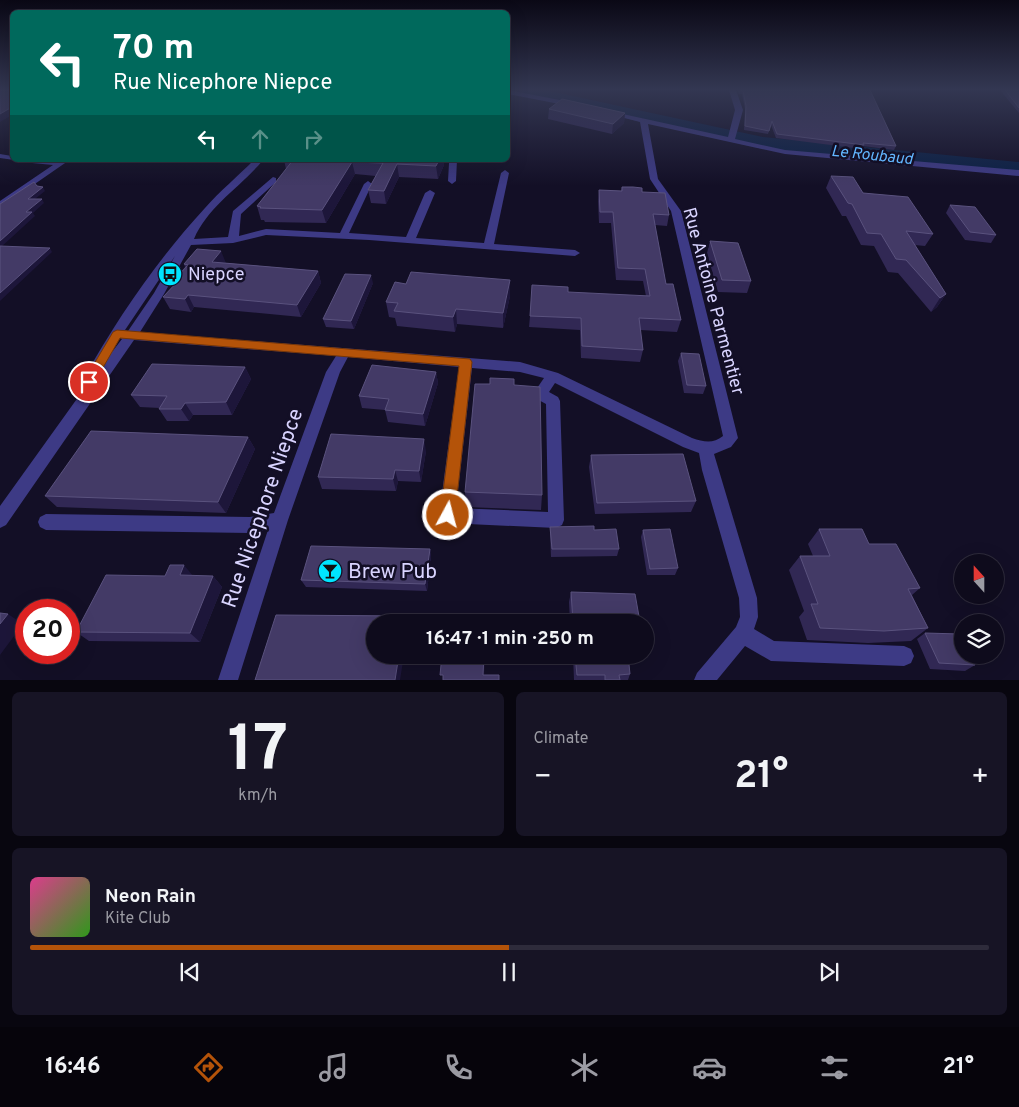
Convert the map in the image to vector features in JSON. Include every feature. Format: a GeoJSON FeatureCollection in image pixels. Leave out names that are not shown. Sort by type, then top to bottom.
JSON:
{"type":"FeatureCollection","features":[{"type":"Feature","properties":{"kind":"street","name":"Rue Antoine Parmentier"},"geometry":{"type":"LineString","coordinates":[[643,122],[654,179],[676,211],[731,438],[720,447],[706,449]]}},
{"type":"Feature","properties":{"kind":"street"},"geometry":{"type":"LineString","coordinates":[[651,122],[805,155],[1019,173]]}},
{"type":"Feature","properties":{"kind":"street"},"geometry":{"type":"LineString","coordinates":[[731,140],[736,122]]}},
{"type":"Feature","properties":{"kind":"street"},"geometry":{"type":"LineString","coordinates":[[0,205],[63,162]]}},
{"type":"Feature","properties":{"kind":"street"},"geometry":{"type":"LineString","coordinates":[[69,420],[117,334],[167,259],[208,209],[257,162]]}},
{"type":"Feature","properties":{"kind":"street"},"geometry":{"type":"LineString","coordinates":[[452,181],[453,162]]}},
{"type":"Feature","properties":{"kind":"street"},"geometry":{"type":"LineString","coordinates":[[488,246],[504,173]]}},
{"type":"Feature","properties":{"kind":"street"},"geometry":{"type":"LineString","coordinates":[[233,240],[236,213],[273,180]]}},
{"type":"Feature","properties":{"kind":"street"},"geometry":{"type":"LineString","coordinates":[[342,236],[368,184]]}},
{"type":"Feature","properties":{"kind":"street"},"geometry":{"type":"LineString","coordinates":[[410,240],[430,193]]}},
{"type":"Feature","properties":{"kind":"street"},"geometry":{"type":"LineString","coordinates":[[0,520],[69,420],[132,334],[188,242],[195,224]]}},
{"type":"Feature","properties":{"kind":"street"},"geometry":{"type":"LineString","coordinates":[[188,242],[233,240],[266,232],[410,240],[575,253]]}},
{"type":"Feature","properties":{"kind":"street"},"geometry":{"type":"LineString","coordinates":[[117,334],[520,367],[553,376],[688,443],[706,449],[710,470],[748,598],[749,617],[743,633],[704,680]]}},
{"type":"Feature","properties":{"kind":"street","name":"Rue Nicephore Niepce"},"geometry":{"type":"LineString","coordinates":[[228,680],[280,520],[333,372],[344,353]]}},
{"type":"Feature","properties":{"kind":"street"},"geometry":{"type":"LineString","coordinates":[[466,362],[448,515],[556,520],[553,401],[540,394],[553,376]]}},
{"type":"Feature","properties":{"kind":"street"},"geometry":{"type":"LineString","coordinates":[[46,522],[250,525],[280,520]]}},
{"type":"Feature","properties":{"kind":"street"},"geometry":{"type":"LineString","coordinates":[[743,633],[771,650],[904,656]]}},
{"type":"Feature","properties":{"kind":"building"},"geometry":{"type":"Polygon","coordinates":[[[745,122],[772,122],[769,131],[745,126],[745,122]]]}},
{"type":"Feature","properties":{"kind":"building"},"geometry":{"type":"Polygon","coordinates":[[[772,122],[885,122],[896,146],[863,143],[864,145],[777,134],[772,122]]]}},
{"type":"Feature","properties":{"kind":"building"},"geometry":{"type":"Polygon","coordinates":[[[291,162],[352,162],[322,210],[260,208],[257,206],[291,162]]]}},
{"type":"Feature","properties":{"kind":"building"},"geometry":{"type":"Polygon","coordinates":[[[352,162],[438,162],[436,166],[397,164],[384,191],[368,190],[383,163],[352,162]]]}},
{"type":"Feature","properties":{"kind":"building"},"geometry":{"type":"Polygon","coordinates":[[[831,176],[853,177],[863,193],[908,197],[933,234],[906,231],[946,294],[940,298],[906,260],[896,259],[881,234],[867,233],[852,204],[848,203],[831,176]]]}},
{"type":"Feature","properties":{"kind":"building"},"geometry":{"type":"Polygon","coordinates":[[[34,182],[37,186],[43,187],[28,199],[42,199],[26,212],[32,212],[0,241],[0,204],[34,182]]]}},
{"type":"Feature","properties":{"kind":"building"},"geometry":{"type":"Polygon","coordinates":[[[622,187],[642,188],[642,192],[665,193],[669,215],[653,214],[666,284],[673,284],[681,320],[639,318],[643,350],[582,346],[581,318],[530,316],[532,285],[568,287],[568,292],[650,296],[645,269],[618,268],[613,212],[600,212],[599,190],[622,191],[622,187]]]}},
{"type":"Feature","properties":{"kind":"building"},"geometry":{"type":"Polygon","coordinates":[[[950,205],[975,207],[996,235],[970,232],[950,205]]]}},
{"type":"Feature","properties":{"kind":"building"},"geometry":{"type":"Polygon","coordinates":[[[710,241],[738,243],[751,281],[722,280],[710,241]]]}},
{"type":"Feature","properties":{"kind":"building"},"geometry":{"type":"Polygon","coordinates":[[[0,246],[50,248],[0,293],[0,246]]]}},
{"type":"Feature","properties":{"kind":"building"},"geometry":{"type":"Polygon","coordinates":[[[197,249],[221,251],[212,262],[318,271],[297,305],[188,295],[185,299],[163,297],[178,281],[174,280],[188,265],[184,264],[197,249]]]}},
{"type":"Feature","properties":{"kind":"building"},"geometry":{"type":"Polygon","coordinates":[[[411,272],[510,280],[503,313],[456,309],[453,317],[394,311],[398,303],[386,302],[395,282],[406,284],[411,272]]]}},
{"type":"Feature","properties":{"kind":"building"},"geometry":{"type":"Polygon","coordinates":[[[345,274],[371,275],[351,321],[323,319],[345,274]]]}},
{"type":"Feature","properties":{"kind":"building"},"geometry":{"type":"Polygon","coordinates":[[[681,353],[699,354],[706,386],[687,385],[681,353]]]}},
{"type":"Feature","properties":{"kind":"building"},"geometry":{"type":"Polygon","coordinates":[[[152,364],[245,367],[226,402],[185,403],[181,409],[159,409],[167,396],[131,395],[152,364]]]}},
{"type":"Feature","properties":{"kind":"building"},"geometry":{"type":"Polygon","coordinates":[[[372,365],[436,372],[423,414],[385,410],[389,399],[359,396],[372,365]]]}},
{"type":"Feature","properties":{"kind":"building"},"geometry":{"type":"Polygon","coordinates":[[[490,378],[514,379],[514,385],[540,387],[542,495],[465,492],[475,384],[490,384],[490,378]]]}},
{"type":"Feature","properties":{"kind":"building"},"geometry":{"type":"Polygon","coordinates":[[[91,431],[248,437],[218,502],[45,496],[91,431]]]}},
{"type":"Feature","properties":{"kind":"building"},"geometry":{"type":"Polygon","coordinates":[[[331,434],[424,439],[419,471],[395,470],[393,479],[318,477],[331,434]]]}},
{"type":"Feature","properties":{"kind":"building"},"geometry":{"type":"Polygon","coordinates":[[[683,454],[696,501],[597,503],[591,455],[683,454]]]}},
{"type":"Feature","properties":{"kind":"building"},"geometry":{"type":"Polygon","coordinates":[[[594,526],[594,530],[616,529],[619,549],[552,549],[550,527],[594,526]]]}},
{"type":"Feature","properties":{"kind":"building"},"geometry":{"type":"Polygon","coordinates":[[[670,529],[678,568],[650,569],[643,530],[670,529]]]}},
{"type":"Feature","properties":{"kind":"building"},"geometry":{"type":"Polygon","coordinates":[[[819,529],[862,529],[869,544],[896,544],[920,588],[908,589],[928,628],[884,631],[820,628],[811,604],[818,604],[800,556],[830,556],[819,529]]]}},
{"type":"Feature","properties":{"kind":"building"},"geometry":{"type":"Polygon","coordinates":[[[311,546],[430,549],[425,584],[301,580],[311,546]]]}},
{"type":"Feature","properties":{"kind":"building"},"geometry":{"type":"Polygon","coordinates":[[[170,565],[184,565],[180,575],[213,576],[190,633],[80,632],[80,624],[106,575],[165,576],[170,565]]]}},
{"type":"Feature","properties":{"kind":"building"},"geometry":{"type":"Polygon","coordinates":[[[571,592],[635,594],[639,614],[572,614],[571,592]]]}},
{"type":"Feature","properties":{"kind":"building"},"geometry":{"type":"Polygon","coordinates":[[[0,613],[8,614],[0,624],[0,613]]]}},
{"type":"Feature","properties":{"kind":"building"},"geometry":{"type":"Polygon","coordinates":[[[276,615],[366,616],[366,664],[398,664],[395,680],[255,680],[276,615]]]}},
{"type":"Feature","properties":{"kind":"building"},"geometry":{"type":"Polygon","coordinates":[[[925,633],[954,634],[954,664],[939,663],[925,633]]]}},
{"type":"Feature","properties":{"kind":"building"},"geometry":{"type":"Polygon","coordinates":[[[441,664],[484,664],[483,675],[499,675],[499,680],[443,680],[443,675],[440,675],[441,664]]]}},
{"type":"Feature","properties":{"kind":"building"},"geometry":{"type":"Polygon","coordinates":[[[576,664],[629,664],[630,674],[619,675],[620,680],[605,680],[605,675],[577,675],[576,664]]]}},
{"type":"Feature","properties":{"kind":"waterway","name":"Le Roubaud"},"geometry":{"type":"LineString","coordinates":[[666,122],[763,143],[1019,168]]}},
{"type":"Feature","properties":{"kind":"place","name":"Niepce"},"geometry":{"type":"Point","coordinates":[170,274]}},
{"type":"Feature","properties":{"kind":"place","name":"Brew Pub"},"geometry":{"type":"Point","coordinates":[330,571]}},
{"type":"Feature","properties":{"kind":"route"},"geometry":{"type":"LineString","coordinates":[[89,382],[103,355],[117,334],[466,362],[448,515]]}}]}
